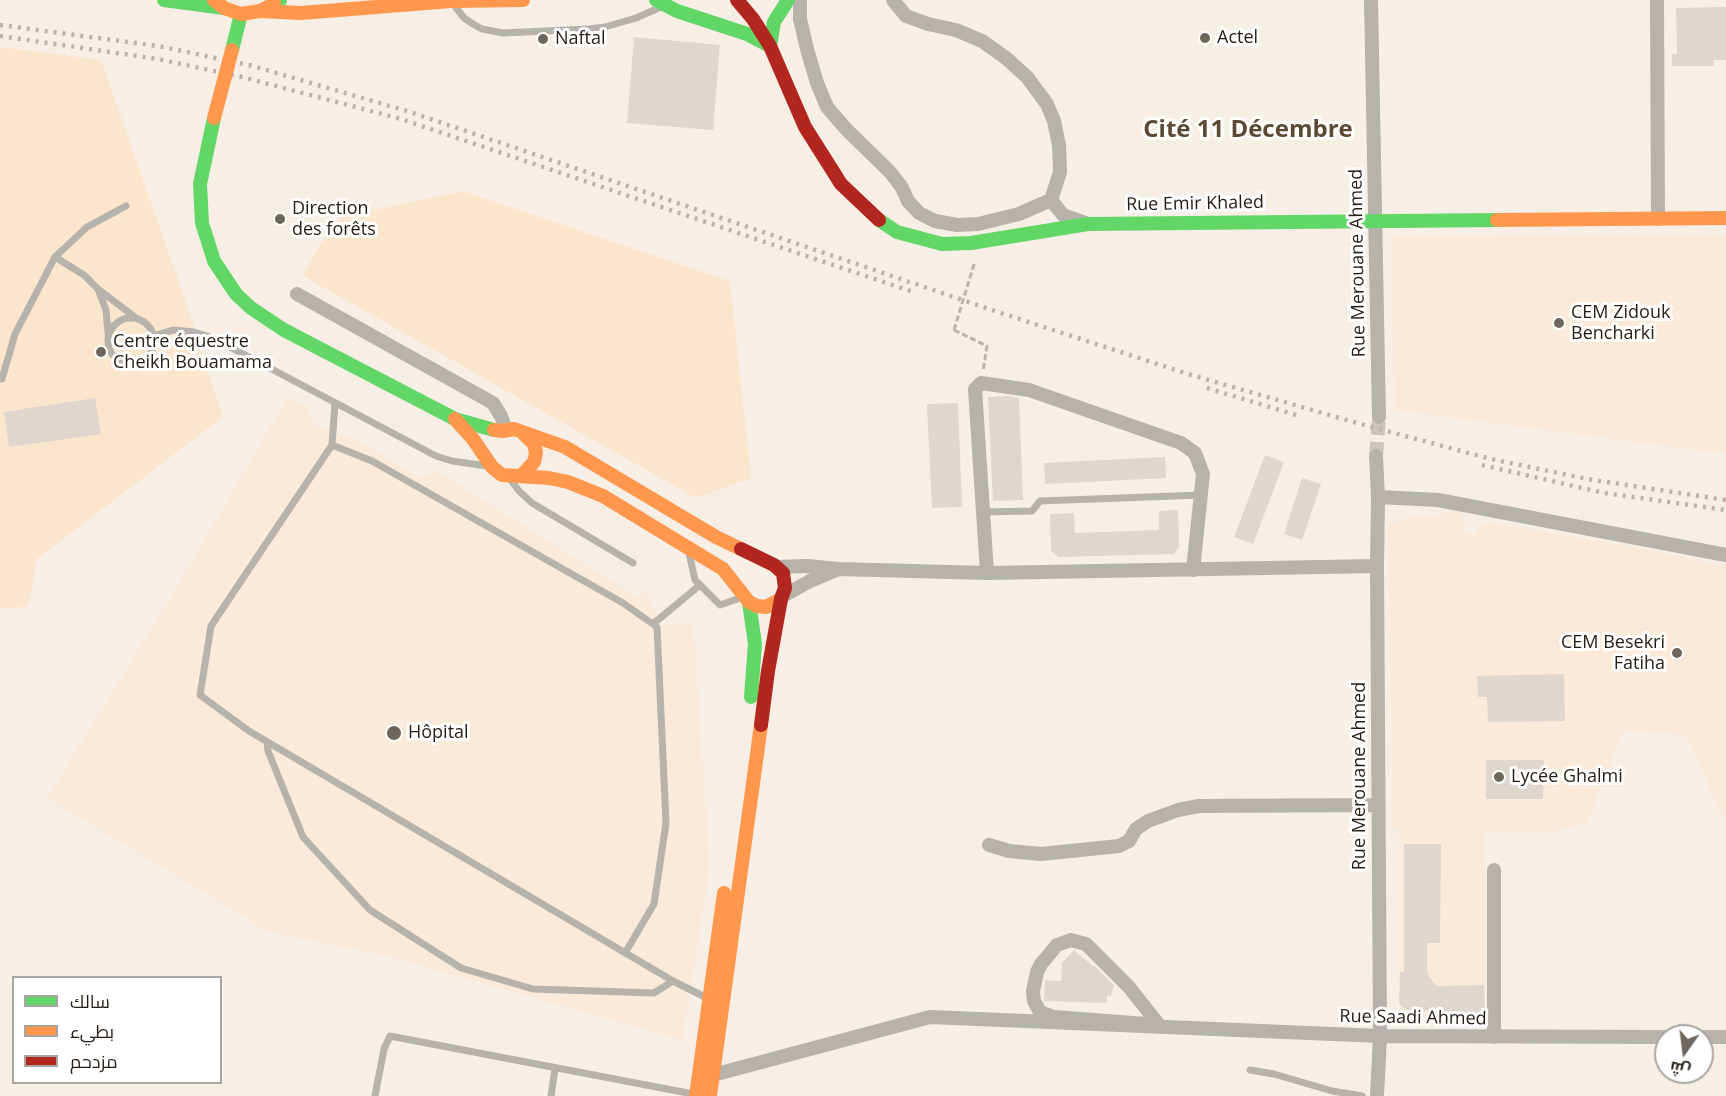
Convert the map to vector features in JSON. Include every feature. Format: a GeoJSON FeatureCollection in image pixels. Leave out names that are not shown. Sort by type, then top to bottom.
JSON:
{"type":"FeatureCollection","features":[{"type":"Feature","properties":{"kind":"main road"},"geometry":{"type":"LineString","coordinates":[[164,0],[219,4],[241,14],[260,11],[301,13],[451,1],[523,0]]}},
{"type":"Feature","properties":{"kind":"main road"},"geometry":{"type":"LineString","coordinates":[[260,11],[279,0]]}},
{"type":"Feature","properties":{"kind":"main road","name":"Rue Emir Khaled"},"geometry":{"type":"LineString","coordinates":[[737,0],[753,19],[770,46],[805,127],[841,184],[878,220],[897,232],[942,244],[971,243],[1088,224],[1726,218]]}},
{"type":"Feature","properties":{"kind":"main road"},"geometry":{"type":"LineString","coordinates":[[661,3],[728,27],[770,46],[774,22],[788,0]]}},
{"type":"Feature","properties":{"kind":"main road"},"geometry":{"type":"LineString","coordinates":[[241,14],[214,118],[200,184],[202,223],[214,261],[236,294],[266,320],[454,419],[478,427],[522,432],[551,441],[579,454],[692,523],[772,565],[785,580],[786,588],[782,597],[768,670],[713,1075],[700,1095]]}},
{"type":"Feature","properties":{"kind":"main road"},"geometry":{"type":"LineString","coordinates":[[454,419],[490,464],[502,475],[549,478],[586,488],[723,569],[745,596],[757,606],[766,607],[782,597]]}},
{"type":"Feature","properties":{"kind":"main road"},"geometry":{"type":"LineString","coordinates":[[490,464],[488,446],[504,430]]}},
{"type":"Feature","properties":{"kind":"main road"},"geometry":{"type":"LineString","coordinates":[[515,476],[529,470],[536,453],[534,444],[522,432]]}},
{"type":"Feature","properties":{"kind":"main road"},"geometry":{"type":"LineString","coordinates":[[700,1095],[709,999],[755,666],[753,623],[745,596],[745,573],[752,566],[772,565]]}},
{"type":"Feature","properties":{"kind":"street"},"geometry":{"type":"LineString","coordinates":[[800,0],[800,19],[807,49],[827,107],[846,129],[891,172],[908,201],[919,213],[935,221],[957,225],[978,224],[1019,214],[1051,200],[1060,172],[1054,121],[1047,104],[1027,77],[982,41],[956,30],[906,16],[893,0]]}},
{"type":"Feature","properties":{"kind":"street","name":"Rue Merouane Ahmed"},"geometry":{"type":"LineString","coordinates":[[1371,0],[1379,417]]}},
{"type":"Feature","properties":{"kind":"street"},"geometry":{"type":"LineString","coordinates":[[1657,0],[1658,219]]}},
{"type":"Feature","properties":{"kind":"street"},"geometry":{"type":"LineString","coordinates":[[1051,200],[1063,215],[1088,224]]}},
{"type":"Feature","properties":{"kind":"street"},"geometry":{"type":"LineString","coordinates":[[297,294],[493,403],[501,416],[504,430]]}},
{"type":"Feature","properties":{"kind":"street"},"geometry":{"type":"LineString","coordinates":[[987,573],[975,389],[981,383],[1029,390],[1181,443],[1195,453],[1203,474],[1193,570]]}},
{"type":"Feature","properties":{"kind":"street","name":"Rue Merouane Ahmed"},"geometry":{"type":"LineString","coordinates":[[1376,456],[1380,1036],[1377,1096]]}},
{"type":"Feature","properties":{"kind":"street"},"geometry":{"type":"LineString","coordinates":[[1378,497],[1438,500],[1726,555]]}},
{"type":"Feature","properties":{"kind":"street"},"geometry":{"type":"LineString","coordinates":[[772,565],[838,570],[987,573],[1377,566]]}},
{"type":"Feature","properties":{"kind":"street"},"geometry":{"type":"LineString","coordinates":[[782,597],[810,581],[838,570]]}},
{"type":"Feature","properties":{"kind":"street"},"geometry":{"type":"LineString","coordinates":[[989,845],[1009,851],[1041,854],[1119,846],[1129,841],[1138,827],[1148,821],[1178,810],[1199,806],[1378,805]]}},
{"type":"Feature","properties":{"kind":"street"},"geometry":{"type":"LineString","coordinates":[[1494,870],[1494,1037]]}},
{"type":"Feature","properties":{"kind":"street","name":"Rue Saadi Ahmed"},"geometry":{"type":"LineString","coordinates":[[1159,1025],[1129,987],[1086,944],[1079,941],[1057,945],[1041,964],[1033,991],[1035,1001],[1040,1012],[1054,1017],[1159,1025],[1269,1033],[1380,1036],[1654,1037]]}},
{"type":"Feature","properties":{"kind":"street"},"geometry":{"type":"LineString","coordinates":[[713,1075],[930,1017],[1159,1025]]}},
{"type":"Feature","properties":{"kind":"lane"},"geometry":{"type":"LineString","coordinates":[[451,1],[464,18],[473,24],[482,29],[503,33],[590,29],[621,23],[661,3]]}},
{"type":"Feature","properties":{"kind":"lane"},"geometry":{"type":"LineString","coordinates":[[0,379],[15,334],[55,257],[87,227],[126,206]]}},
{"type":"Feature","properties":{"kind":"lane"},"geometry":{"type":"LineString","coordinates":[[55,257],[84,275],[98,289],[145,323],[153,336],[151,352],[139,363],[123,363],[112,355],[107,341],[106,310],[98,289]]}},
{"type":"Feature","properties":{"kind":"lane"},"geometry":{"type":"LineString","coordinates":[[108,334],[117,322],[131,318],[138,319]]}},
{"type":"Feature","properties":{"kind":"lane"},"geometry":{"type":"LineString","coordinates":[[153,336],[173,330],[194,332],[213,338],[444,459],[490,464]]}},
{"type":"Feature","properties":{"kind":"lane"},"geometry":{"type":"LineString","coordinates":[[335,403],[332,444],[211,626],[200,695],[267,742],[673,981],[709,999]]}},
{"type":"Feature","properties":{"kind":"lane"},"geometry":{"type":"LineString","coordinates":[[332,444],[372,461],[622,603],[657,627],[666,823],[654,904],[625,953]]}},
{"type":"Feature","properties":{"kind":"lane"},"geometry":{"type":"LineString","coordinates":[[515,476],[519,491],[532,503],[633,563]]}},
{"type":"Feature","properties":{"kind":"lane"},"geometry":{"type":"LineString","coordinates":[[983,512],[1032,510],[1040,501],[1201,495]]}},
{"type":"Feature","properties":{"kind":"lane"},"geometry":{"type":"LineString","coordinates":[[688,548],[695,580],[720,605],[745,596]]}},
{"type":"Feature","properties":{"kind":"lane"},"geometry":{"type":"LineString","coordinates":[[653,624],[700,585]]}},
{"type":"Feature","properties":{"kind":"lane"},"geometry":{"type":"LineString","coordinates":[[267,742],[268,751],[303,837],[370,910],[461,968],[533,989],[654,993],[673,981]]}},
{"type":"Feature","properties":{"kind":"lane"},"geometry":{"type":"LineString","coordinates":[[375,1096],[384,1049],[390,1036],[700,1095]]}},
{"type":"Feature","properties":{"kind":"lane"},"geometry":{"type":"LineString","coordinates":[[551,1096],[555,1069]]}},
{"type":"Feature","properties":{"kind":"lane"},"geometry":{"type":"LineString","coordinates":[[1250,1070],[1274,1074],[1316,1088],[1362,1096]]}},
{"type":"Feature","properties":{"kind":"path"},"geometry":{"type":"LineString","coordinates":[[975,261],[954,330],[987,346],[981,383]]}},
{"type":"Feature","properties":{"kind":"shaded area","name":"Centre équestre Cheikh Bouamama"},"geometry":{"type":"Polygon","coordinates":[[[0,47],[101,60],[181,288],[223,417],[37,559],[28,607],[0,608],[0,47]]]}},
{"type":"Feature","properties":{"kind":"shaded area"},"geometry":{"type":"Polygon","coordinates":[[[463,191],[730,281],[751,478],[696,498],[303,276],[317,249],[341,217],[463,191]]]}},
{"type":"Feature","properties":{"kind":"shaded area","name":"CEM Zidouk Bencharki"},"geometry":{"type":"Polygon","coordinates":[[[1726,234],[1726,454],[1394,410],[1392,236],[1726,234]]]}},
{"type":"Feature","properties":{"kind":"shaded area","name":"Hôpital"},"geometry":{"type":"Polygon","coordinates":[[[288,397],[309,406],[312,424],[357,440],[421,478],[436,470],[637,597],[645,591],[662,625],[693,623],[710,868],[682,1040],[387,956],[261,930],[248,919],[47,798],[172,595],[288,397]]]}},
{"type":"Feature","properties":{"kind":"shaded area","name":"Lycée Ghalmi"},"geometry":{"type":"Polygon","coordinates":[[[1442,513],[1461,513],[1465,533],[1474,535],[1485,522],[1634,547],[1726,567],[1726,816],[1721,814],[1686,735],[1623,731],[1587,823],[1547,833],[1485,832],[1485,1018],[1399,1018],[1401,830],[1393,830],[1388,524],[1409,518],[1438,517],[1442,513]]]}},
{"type":"Feature","properties":{"kind":"building"},"geometry":{"type":"Polygon","coordinates":[[[1726,7],[1726,60],[1714,60],[1714,66],[1672,66],[1672,54],[1677,54],[1676,8],[1726,7]]]}},
{"type":"Feature","properties":{"kind":"building"},"geometry":{"type":"Polygon","coordinates":[[[634,37],[720,45],[713,130],[627,123],[634,37]]]}},
{"type":"Feature","properties":{"kind":"building"},"geometry":{"type":"Polygon","coordinates":[[[988,397],[1019,398],[1023,500],[993,501],[988,397]]]}},
{"type":"Feature","properties":{"kind":"building"},"geometry":{"type":"Polygon","coordinates":[[[95,398],[101,434],[9,447],[4,412],[95,398]]]}},
{"type":"Feature","properties":{"kind":"building"},"geometry":{"type":"Polygon","coordinates":[[[958,403],[962,507],[932,508],[927,404],[958,403]]]}},
{"type":"Feature","properties":{"kind":"building"},"geometry":{"type":"Polygon","coordinates":[[[1265,455],[1284,462],[1253,544],[1234,537],[1265,455]]]}},
{"type":"Feature","properties":{"kind":"building"},"geometry":{"type":"Polygon","coordinates":[[[1165,457],[1166,478],[1045,484],[1044,463],[1165,457]]]}},
{"type":"Feature","properties":{"kind":"building"},"geometry":{"type":"Polygon","coordinates":[[[1302,478],[1321,484],[1302,540],[1284,534],[1302,478]]]}},
{"type":"Feature","properties":{"kind":"building"},"geometry":{"type":"Polygon","coordinates":[[[1178,510],[1179,547],[1174,554],[1059,557],[1051,551],[1050,514],[1074,513],[1075,533],[1159,530],[1159,511],[1178,510]]]}},
{"type":"Feature","properties":{"kind":"building"},"geometry":{"type":"Polygon","coordinates":[[[1564,674],[1565,721],[1488,722],[1487,697],[1478,697],[1477,676],[1564,674]]]}},
{"type":"Feature","properties":{"kind":"building"},"geometry":{"type":"Polygon","coordinates":[[[1486,760],[1544,760],[1543,799],[1486,799],[1486,760]]]}},
{"type":"Feature","properties":{"kind":"building"},"geometry":{"type":"Polygon","coordinates":[[[1404,844],[1441,844],[1440,943],[1427,943],[1427,973],[1436,986],[1484,985],[1485,1018],[1445,1018],[1445,1011],[1408,1010],[1399,1003],[1400,972],[1404,972],[1404,844]]]}},
{"type":"Feature","properties":{"kind":"building"},"geometry":{"type":"Polygon","coordinates":[[[1074,950],[1114,985],[1111,996],[1107,996],[1107,1003],[1044,1001],[1045,980],[1061,981],[1062,963],[1074,950]]]}},
{"type":"Feature","properties":{"kind":"tunnel"},"geometry":{"type":"LineString","coordinates":[[1376,456],[1379,417]]}},
{"type":"Feature","properties":{"kind":"railway"},"geometry":{"type":"LineString","coordinates":[[0,25],[158,46],[249,65],[407,111],[992,310],[1188,374],[1491,459],[1587,479],[1726,500]]}},
{"type":"Feature","properties":{"kind":"railway"},"geometry":{"type":"LineString","coordinates":[[0,36],[158,59],[242,77],[401,119],[916,293]]}},
{"type":"Feature","properties":{"kind":"railway"},"geometry":{"type":"LineString","coordinates":[[1207,388],[1296,415]]}},
{"type":"Feature","properties":{"kind":"railway"},"geometry":{"type":"LineString","coordinates":[[1482,465],[1604,493],[1726,510]]}},
{"type":"Feature","properties":{"kind":"traffic: fast"},"geometry":{"type":"LineString","coordinates":[[164,0],[224,8]]}},
{"type":"Feature","properties":{"kind":"traffic: fast"},"geometry":{"type":"LineString","coordinates":[[656,0],[677,11],[747,34],[770,46]]}},
{"type":"Feature","properties":{"kind":"traffic: fast"},"geometry":{"type":"LineString","coordinates":[[770,46],[774,22],[788,0]]}},
{"type":"Feature","properties":{"kind":"traffic: fast"},"geometry":{"type":"LineString","coordinates":[[232,50],[241,14]]}},
{"type":"Feature","properties":{"kind":"traffic: fast"},"geometry":{"type":"LineString","coordinates":[[214,118],[200,184],[202,223],[214,261],[236,294],[251,308],[284,330],[455,419],[494,430]]}},
{"type":"Feature","properties":{"kind":"traffic: fast"},"geometry":{"type":"LineString","coordinates":[[879,220],[897,232],[942,244],[971,243],[1088,224],[1497,220]]}},
{"type":"Feature","properties":{"kind":"traffic: fast"},"geometry":{"type":"LineString","coordinates":[[749,602],[755,644],[751,697]]}},
{"type":"Feature","properties":{"kind":"traffic: slow"},"geometry":{"type":"LineString","coordinates":[[214,0],[224,8],[241,14],[260,11],[274,4]]}},
{"type":"Feature","properties":{"kind":"traffic: slow"},"geometry":{"type":"LineString","coordinates":[[260,11],[301,13],[451,1],[523,0]]}},
{"type":"Feature","properties":{"kind":"traffic: slow"},"geometry":{"type":"LineString","coordinates":[[214,118],[232,50]]}},
{"type":"Feature","properties":{"kind":"traffic: slow"},"geometry":{"type":"LineString","coordinates":[[1497,220],[1726,218]]}},
{"type":"Feature","properties":{"kind":"traffic: slow"},"geometry":{"type":"LineString","coordinates":[[455,419],[473,439],[492,467],[502,475],[549,478],[568,482],[603,496],[723,569],[749,602],[766,607],[781,599]]}},
{"type":"Feature","properties":{"kind":"traffic: slow"},"geometry":{"type":"LineString","coordinates":[[494,430],[514,429],[565,447],[716,537],[741,549]]}},
{"type":"Feature","properties":{"kind":"traffic: slow"},"geometry":{"type":"LineString","coordinates":[[522,432],[534,444],[536,453],[534,462],[522,475]]}},
{"type":"Feature","properties":{"kind":"traffic: slow"},"geometry":{"type":"LineString","coordinates":[[710,1096],[761,725]]}},
{"type":"Feature","properties":{"kind":"traffic: slow"},"geometry":{"type":"LineString","coordinates":[[696,1096],[724,893]]}},
{"type":"Feature","properties":{"kind":"traffic: jam"},"geometry":{"type":"LineString","coordinates":[[737,0],[753,19],[770,46],[805,127],[841,184],[879,220]]}},
{"type":"Feature","properties":{"kind":"traffic: jam"},"geometry":{"type":"LineString","coordinates":[[741,549],[774,565],[783,573],[785,588],[768,671],[761,725]]}},
{"type":"Feature","properties":{"kind":"place","name":"Actel"},"geometry":{"type":"Point","coordinates":[1205,38]}},
{"type":"Feature","properties":{"kind":"place","name":"Naftal"},"geometry":{"type":"Point","coordinates":[543,39]}},
{"type":"Feature","properties":{"kind":"place","name":"Direction des forêts"},"geometry":{"type":"Point","coordinates":[280,219]}},
{"type":"Feature","properties":{"kind":"place","name":"CEM Zidouk Bencharki"},"geometry":{"type":"Point","coordinates":[1559,323]}},
{"type":"Feature","properties":{"kind":"place","name":"Centre équestre Cheikh Bouamama"},"geometry":{"type":"Point","coordinates":[101,352]}},
{"type":"Feature","properties":{"kind":"place","name":"CEM Besekri Fatiha"},"geometry":{"type":"Point","coordinates":[1677,653]}},
{"type":"Feature","properties":{"kind":"place","name":"Hôpital"},"geometry":{"type":"Point","coordinates":[394,733]}},
{"type":"Feature","properties":{"kind":"place","name":"Lycée Ghalmi"},"geometry":{"type":"Point","coordinates":[1499,777]}},
{"type":"Feature","properties":{"kind":"district","name":"Cité 11 Décembre"},"geometry":{"type":"Point","coordinates":[1248,130]}}]}
